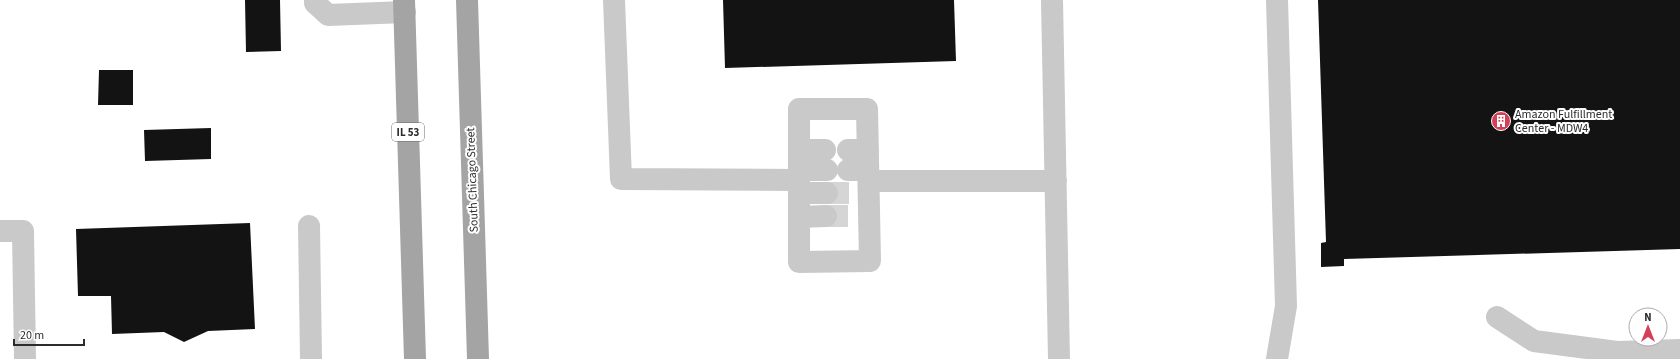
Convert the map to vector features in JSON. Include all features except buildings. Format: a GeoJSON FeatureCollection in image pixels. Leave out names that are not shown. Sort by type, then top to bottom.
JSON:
{"type":"FeatureCollection","features":[{"type":"Feature","properties":{"kind":"main road","name":"South Chicago Street"},"geometry":{"type":"LineString","coordinates":[[467,0],[478,359]]}},
{"type":"Feature","properties":{"kind":"main road","name":"IL 53"},"geometry":{"type":"LineString","coordinates":[[404,6],[415,359]]}},
{"type":"Feature","properties":{"kind":"lane"},"geometry":{"type":"LineString","coordinates":[[315,0],[315,3],[328,15],[404,6]]}},
{"type":"Feature","properties":{"kind":"lane"},"geometry":{"type":"LineString","coordinates":[[614,0],[621,179],[799,173],[852,169],[1056,181]]}},
{"type":"Feature","properties":{"kind":"lane"},"geometry":{"type":"LineString","coordinates":[[1052,0],[1059,359]]}},
{"type":"Feature","properties":{"kind":"lane"},"geometry":{"type":"LineString","coordinates":[[1277,0],[1286,306],[1277,359]]}},
{"type":"Feature","properties":{"kind":"lane"},"geometry":{"type":"LineString","coordinates":[[799,109],[867,109],[852,169],[870,261],[799,262],[799,109]]}},
{"type":"Feature","properties":{"kind":"lane"},"geometry":{"type":"LineString","coordinates":[[799,173],[827,193]]}},
{"type":"Feature","properties":{"kind":"lane"},"geometry":{"type":"LineString","coordinates":[[799,217],[826,216]]}},
{"type":"Feature","properties":{"kind":"lane"},"geometry":{"type":"LineString","coordinates":[[309,226],[311,359]]}},
{"type":"Feature","properties":{"kind":"lane"},"geometry":{"type":"LineString","coordinates":[[0,231],[22,231],[25,359]]}},
{"type":"Feature","properties":{"kind":"lane"},"geometry":{"type":"LineString","coordinates":[[1497,317],[1534,341],[1617,352],[1680,350]]}},
{"type":"Feature","properties":{"kind":"tunnel"},"geometry":{"type":"LineString","coordinates":[[827,193],[850,193]]}},
{"type":"Feature","properties":{"kind":"tunnel"},"geometry":{"type":"LineString","coordinates":[[826,216],[850,216]]}},
{"type":"Feature","properties":{"kind":"place","name":"Amazon Fulfillment Center - MDW4"},"geometry":{"type":"Point","coordinates":[1501,121]}}]}
